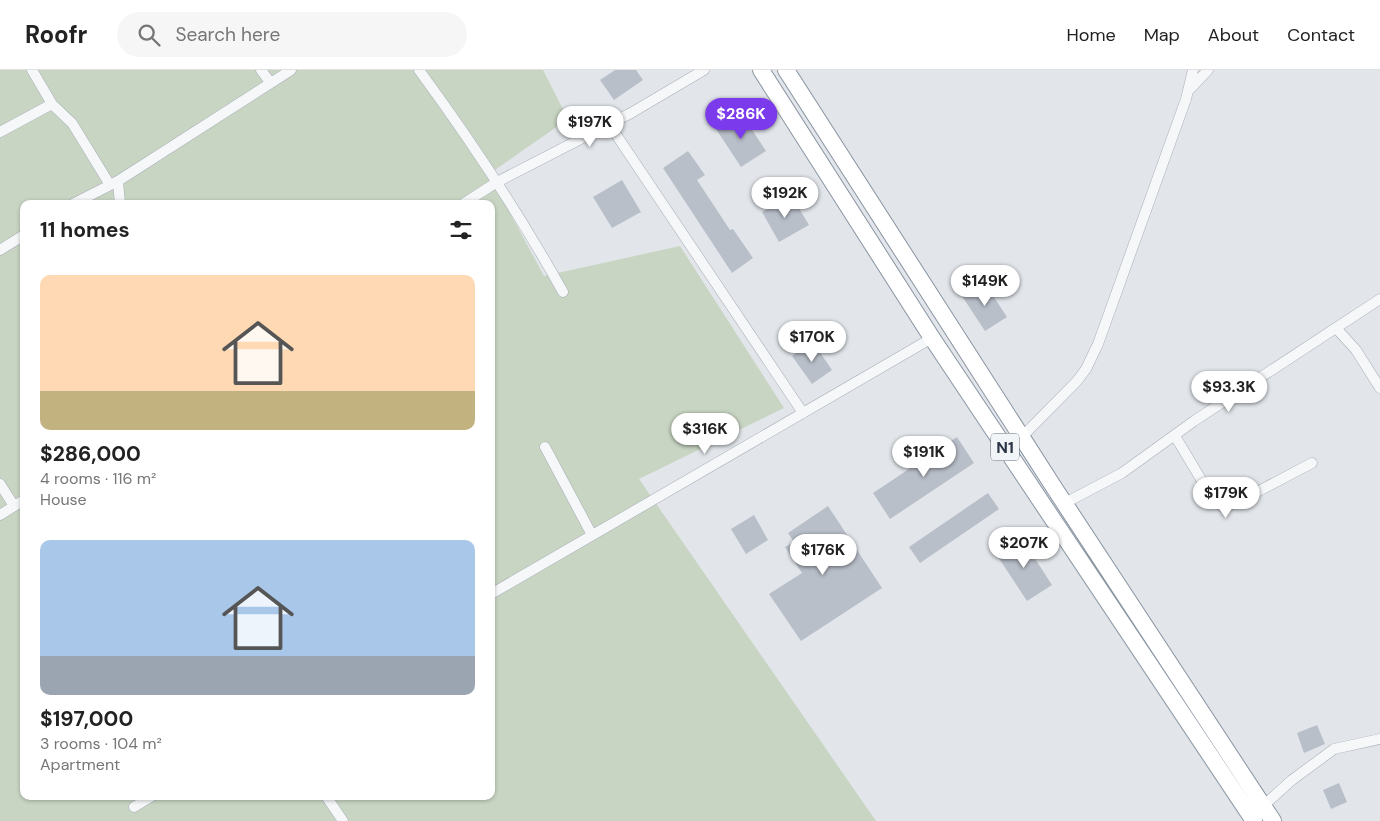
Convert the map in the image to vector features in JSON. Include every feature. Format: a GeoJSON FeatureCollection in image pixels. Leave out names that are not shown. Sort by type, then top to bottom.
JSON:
{"type":"FeatureCollection","features":[{"type":"Feature","properties":{"kind":"highway","name":"N1"},"geometry":{"type":"LineString","coordinates":[[761,70],[932,338],[1008,451],[1258,814],[1272,821]]}},
{"type":"Feature","properties":{"kind":"highway","name":"N1"},"geometry":{"type":"LineString","coordinates":[[786,70],[1023,436],[1258,814]]}},
{"type":"Feature","properties":{"kind":"street"},"geometry":{"type":"LineString","coordinates":[[32,70],[52,104],[72,124],[114,183],[119,200]]}},
{"type":"Feature","properties":{"kind":"street"},"geometry":{"type":"LineString","coordinates":[[261,70],[270,82]]}},
{"type":"Feature","properties":{"kind":"street"},"geometry":{"type":"LineString","coordinates":[[81,200],[114,183],[290,70]]}},
{"type":"Feature","properties":{"kind":"street"},"geometry":{"type":"LineString","coordinates":[[419,70],[470,140],[533,238],[564,292]]}},
{"type":"Feature","properties":{"kind":"street"},"geometry":{"type":"LineString","coordinates":[[469,200],[497,182],[610,124],[704,70]]}},
{"type":"Feature","properties":{"kind":"street"},"geometry":{"type":"LineString","coordinates":[[1008,451],[1077,381],[1086,369],[1098,344],[1146,215],[1189,90],[1194,70]]}},
{"type":"Feature","properties":{"kind":"street"},"geometry":{"type":"LineString","coordinates":[[1189,90],[1208,70]]}},
{"type":"Feature","properties":{"kind":"street"},"geometry":{"type":"LineString","coordinates":[[0,132],[52,104]]}},
{"type":"Feature","properties":{"kind":"street"},"geometry":{"type":"LineString","coordinates":[[610,124],[803,412]]}},
{"type":"Feature","properties":{"kind":"street"},"geometry":{"type":"LineString","coordinates":[[0,250],[20,238]]}},
{"type":"Feature","properties":{"kind":"street"},"geometry":{"type":"LineString","coordinates":[[1065,503],[1122,474],[1175,436],[1380,299]]}},
{"type":"Feature","properties":{"kind":"street"},"geometry":{"type":"LineString","coordinates":[[1336,328],[1356,350],[1380,388]]}},
{"type":"Feature","properties":{"kind":"street"},"geometry":{"type":"LineString","coordinates":[[495,591],[932,338]]}},
{"type":"Feature","properties":{"kind":"street"},"geometry":{"type":"LineString","coordinates":[[1175,436],[1214,501],[1223,507],[1236,503],[1312,463]]}},
{"type":"Feature","properties":{"kind":"street"},"geometry":{"type":"LineString","coordinates":[[545,447],[592,535]]}},
{"type":"Feature","properties":{"kind":"street"},"geometry":{"type":"LineString","coordinates":[[0,484],[14,506]]}},
{"type":"Feature","properties":{"kind":"street"},"geometry":{"type":"LineString","coordinates":[[0,515],[20,502]]}},
{"type":"Feature","properties":{"kind":"street"},"geometry":{"type":"LineString","coordinates":[[1258,814],[1292,780],[1334,749],[1380,739]]}},
{"type":"Feature","properties":{"kind":"street"},"geometry":{"type":"LineString","coordinates":[[134,807],[145,800]]}},
{"type":"Feature","properties":{"kind":"street"},"geometry":{"type":"LineString","coordinates":[[329,800],[343,821]]}},
{"type":"Feature","properties":{"kind":"green space"},"geometry":{"type":"Polygon","coordinates":[[[0,70],[543,70],[568,119],[489,174],[544,276],[680,246],[784,408],[639,479],[876,821],[0,821],[0,70]]]}},
{"type":"Feature","properties":{"kind":"building"},"geometry":{"type":"Polygon","coordinates":[[[615,70],[636,70],[643,80],[614,100],[600,80],[615,70]]]}},
{"type":"Feature","properties":{"kind":"building"},"geometry":{"type":"Polygon","coordinates":[[[741,113],[766,151],[741,167],[716,129],[741,113]]]}},
{"type":"Feature","properties":{"kind":"building"},"geometry":{"type":"Polygon","coordinates":[[[688,151],[705,175],[697,180],[730,230],[733,229],[753,258],[732,273],[663,168],[688,151]]]}},
{"type":"Feature","properties":{"kind":"building"},"geometry":{"type":"Polygon","coordinates":[[[622,180],[641,212],[612,228],[593,197],[622,180]]]}},
{"type":"Feature","properties":{"kind":"building"},"geometry":{"type":"Polygon","coordinates":[[[791,195],[809,225],[779,242],[762,212],[791,195]]]}},
{"type":"Feature","properties":{"kind":"building"},"geometry":{"type":"Polygon","coordinates":[[[984,282],[1007,317],[985,331],[962,296],[984,282]]]}},
{"type":"Feature","properties":{"kind":"building"},"geometry":{"type":"Polygon","coordinates":[[[813,342],[832,370],[812,384],[792,356],[813,342]]]}},
{"type":"Feature","properties":{"kind":"building"},"geometry":{"type":"Polygon","coordinates":[[[957,437],[974,463],[890,519],[873,493],[957,437]]]}},
{"type":"Feature","properties":{"kind":"building"},"geometry":{"type":"Polygon","coordinates":[[[988,493],[999,509],[920,563],[909,547],[988,493]]]}},
{"type":"Feature","properties":{"kind":"building"},"geometry":{"type":"Polygon","coordinates":[[[828,506],[882,588],[801,641],[769,594],[802,573],[785,547],[794,542],[788,533],[828,506]]]}},
{"type":"Feature","properties":{"kind":"building"},"geometry":{"type":"Polygon","coordinates":[[[754,515],[768,540],[746,554],[731,529],[754,515]]]}},
{"type":"Feature","properties":{"kind":"building"},"geometry":{"type":"Polygon","coordinates":[[[1021,537],[1052,585],[1027,601],[996,554],[1021,537]]]}},
{"type":"Feature","properties":{"kind":"building"},"geometry":{"type":"Polygon","coordinates":[[[1317,725],[1325,744],[1304,753],[1297,733],[1317,725]]]}},
{"type":"Feature","properties":{"kind":"building"},"geometry":{"type":"Polygon","coordinates":[[[1339,783],[1347,802],[1331,809],[1323,790],[1339,783]]]}}]}
